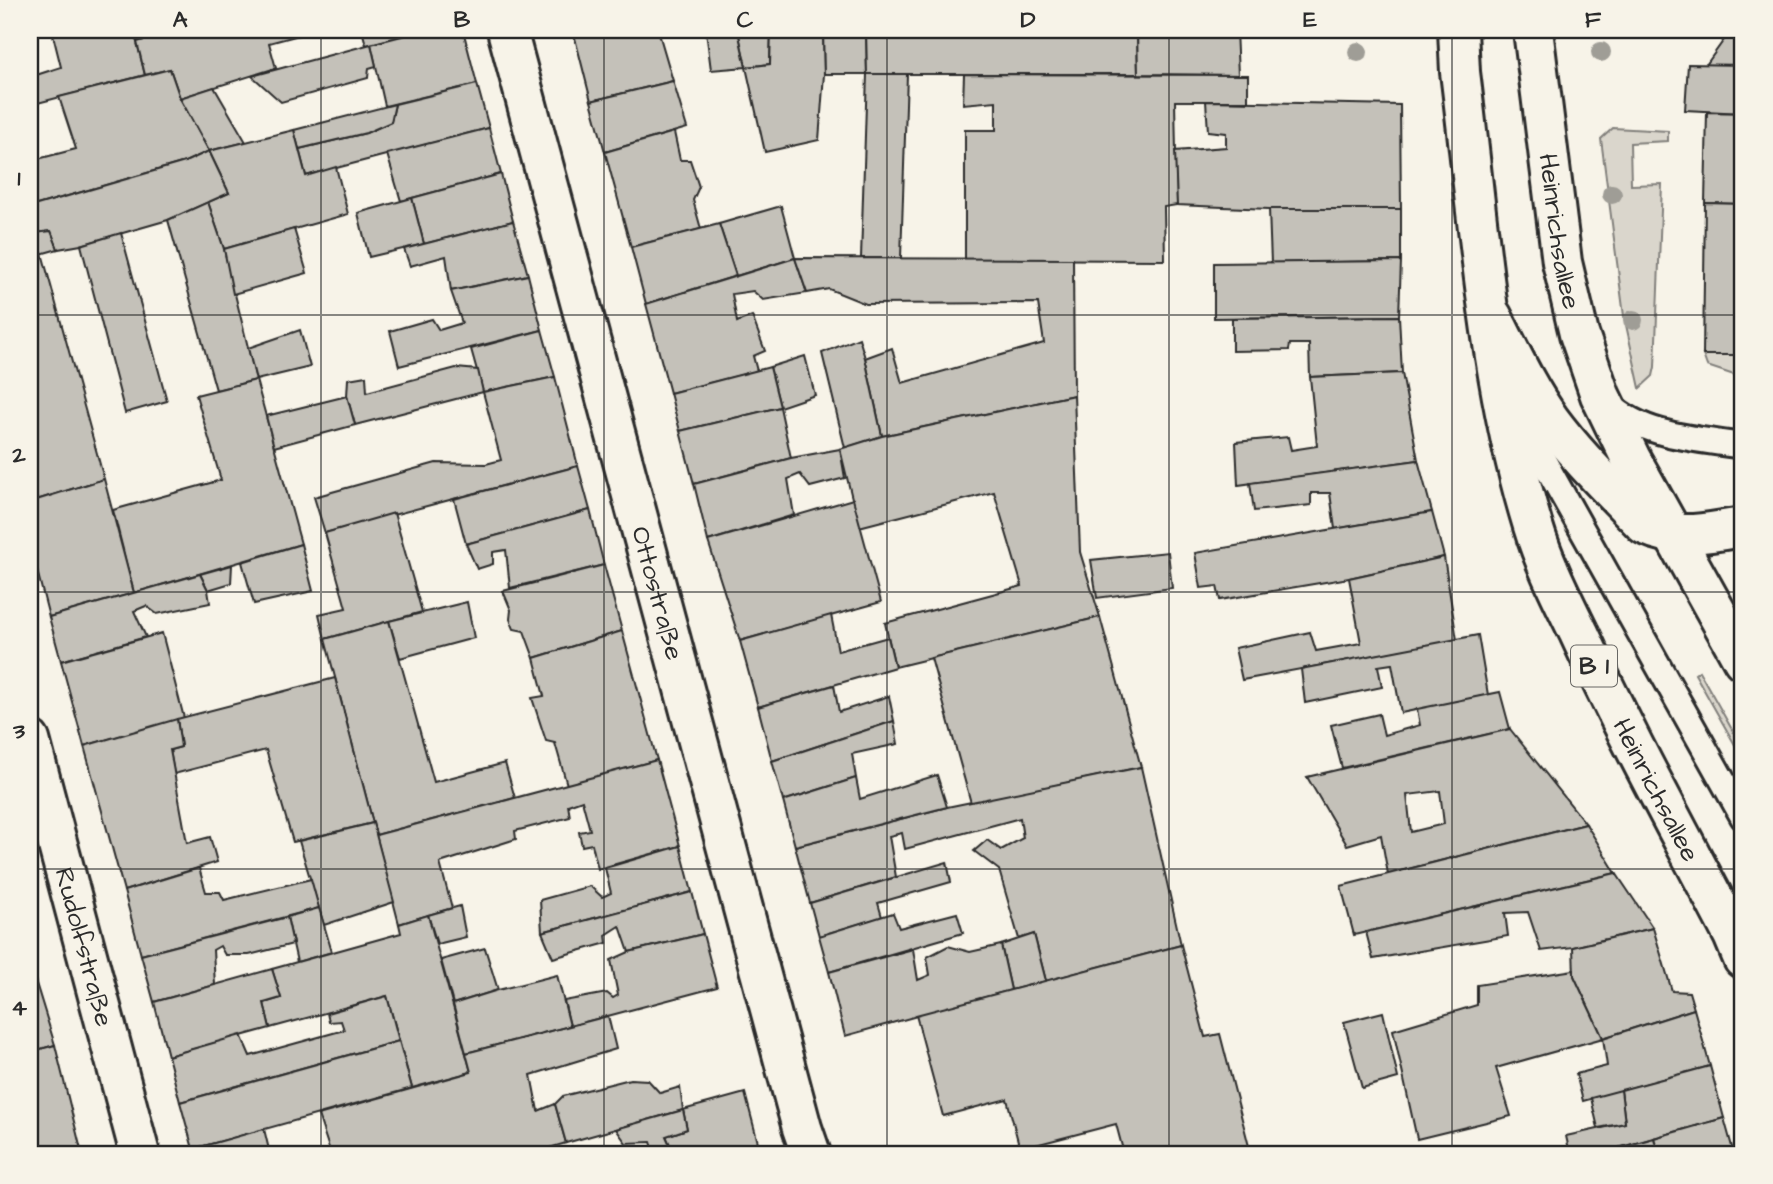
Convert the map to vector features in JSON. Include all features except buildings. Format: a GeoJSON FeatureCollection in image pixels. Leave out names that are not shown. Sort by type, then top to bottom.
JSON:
{"type":"FeatureCollection","features":[{"type":"Feature","properties":{"kind":"street","name":"Ottostraße"},"geometry":{"type":"LineString","coordinates":[[508,30],[811,1154]]}},
{"type":"Feature","properties":{"kind":"street","name":"Heinrichsallee"},"geometry":{"type":"LineString","coordinates":[[1458,30],[1460,72],[1499,381],[1515,465],[1534,529],[1547,565],[1606,691],[1743,959]]}},
{"type":"Feature","properties":{"kind":"street","name":"Heinrichsallee"},"geometry":{"type":"LineString","coordinates":[[1533,30],[1562,262],[1579,334],[1600,395],[1631,459],[1743,660]]}},
{"type":"Feature","properties":{"kind":"street","name":"Heinrichsallee"},"geometry":{"type":"LineString","coordinates":[[1488,307],[1524,379],[1549,419],[1569,444],[1645,526],[1675,536]]}},
{"type":"Feature","properties":{"kind":"street"},"geometry":{"type":"LineString","coordinates":[[1675,536],[1743,527]]}},
{"type":"Feature","properties":{"kind":"street","name":"Rudolfstraße"},"geometry":{"type":"LineString","coordinates":[[30,740],[140,1154]]}},
{"type":"Feature","properties":{"kind":"lane","name":"Heinrichsallee"},"geometry":{"type":"LineString","coordinates":[[1499,381],[1743,817]]}},
{"type":"Feature","properties":{"kind":"lane"},"geometry":{"type":"LineString","coordinates":[[1600,395],[1618,413],[1641,425],[1681,436],[1743,446]]}},
{"type":"Feature","properties":{"kind":"shaded area"},"geometry":{"type":"Polygon","coordinates":[[[1613,128],[1668,131],[1668,141],[1630,143],[1631,185],[1662,184],[1655,367],[1653,376],[1640,388],[1624,316],[1601,139],[1613,128]]]}},
{"type":"Feature","properties":{"kind":"shaded area"},"geometry":{"type":"Polygon","coordinates":[[[1703,355],[1743,355],[1743,378],[1707,366],[1703,355]]]}},
{"type":"Feature","properties":{"kind":"shaded area"},"geometry":{"type":"Polygon","coordinates":[[[1699,671],[1743,749],[1743,759],[1695,674],[1699,671]]]}}]}
